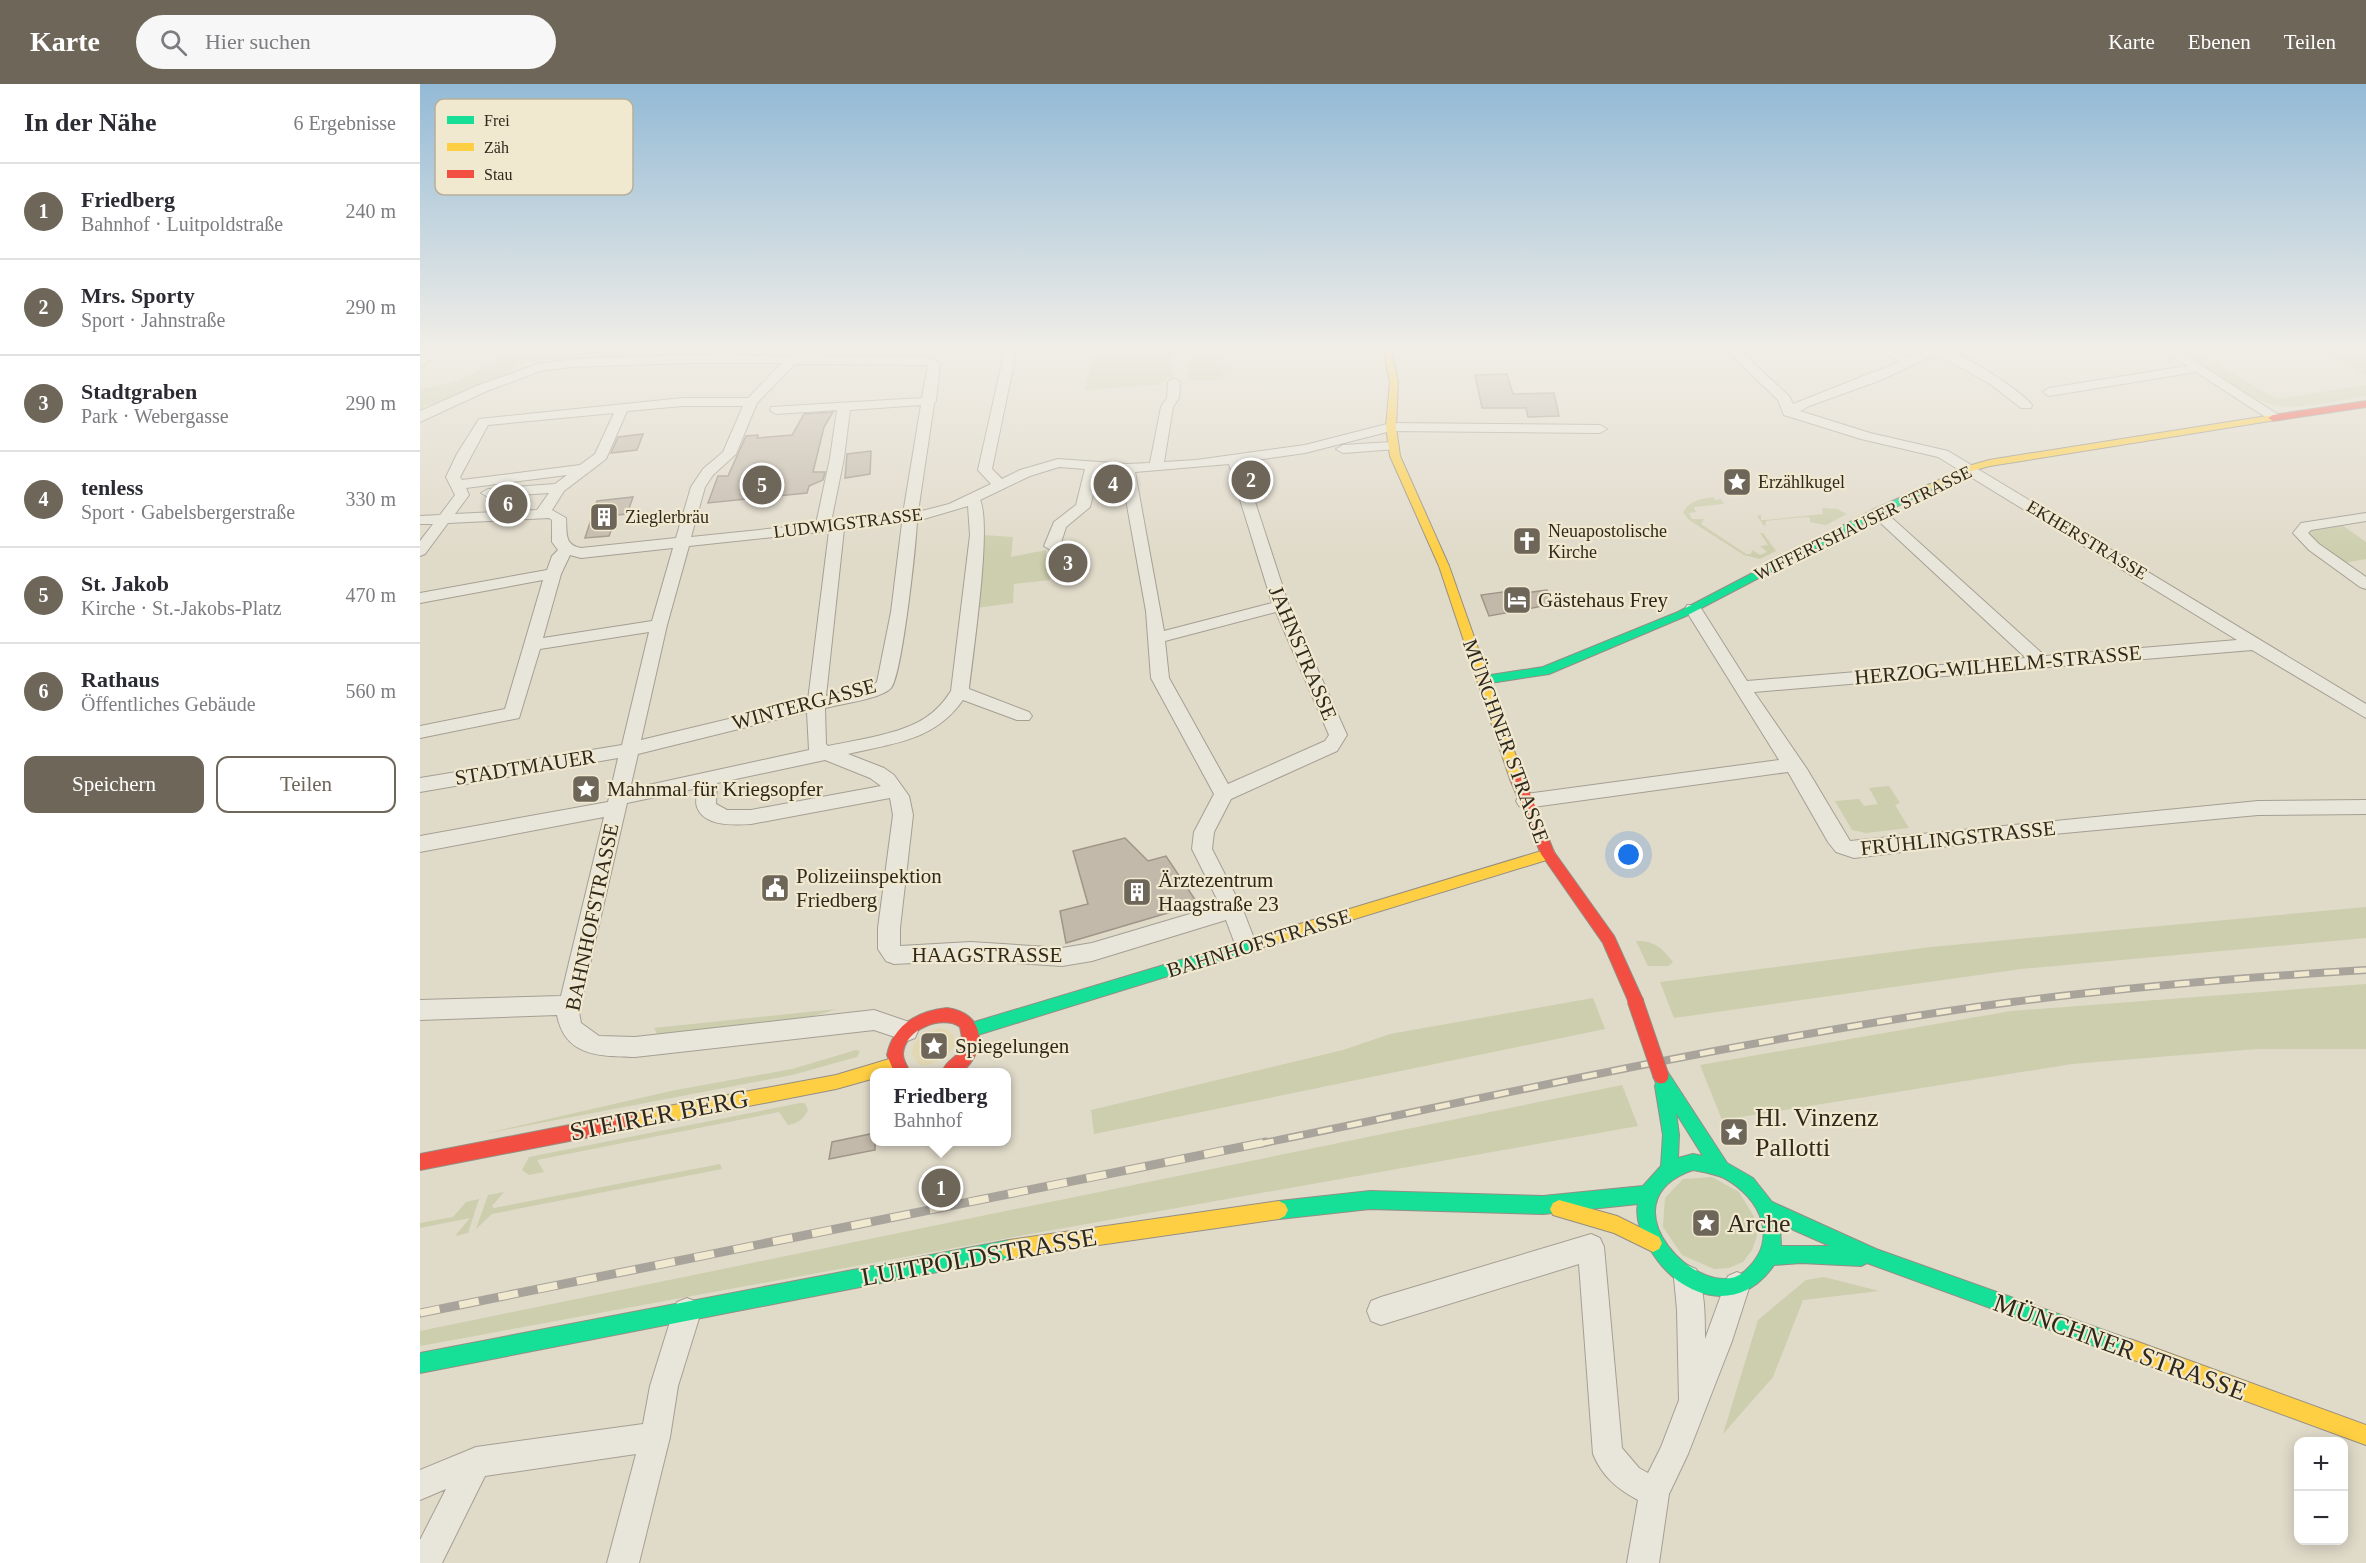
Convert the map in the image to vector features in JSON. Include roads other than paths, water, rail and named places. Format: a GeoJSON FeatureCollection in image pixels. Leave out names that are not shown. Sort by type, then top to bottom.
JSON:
{"type":"FeatureCollection","features":[{"type":"Feature","properties":{"kind":"street"},"geometry":{"type":"LineString","coordinates":[[460,490],[453,477],[484,422],[521,418]]}},
{"type":"Feature","properties":{"kind":"street"},"geometry":{"type":"LineString","coordinates":[[543,513],[559,488],[601,456],[618,418]]}},
{"type":"Feature","properties":{"kind":"street","name":"BAHNHOFSTRASSE"},"geometry":{"type":"LineString","coordinates":[[744,418],[729,454],[708,472],[698,487],[682,541],[659,625],[569,1005],[571,1028],[595,1046],[635,1047],[874,1020],[907,1031]]}},
{"type":"Feature","properties":{"kind":"street"},"geometry":{"type":"LineString","coordinates":[[843,418],[830,527],[816,703],[817,747],[877,773],[896,790]]}},
{"type":"Feature","properties":{"kind":"street"},"geometry":{"type":"LineString","coordinates":[[910,518],[927,418]]}},
{"type":"Feature","properties":{"kind":"street"},"geometry":{"type":"LineString","coordinates":[[997,418],[986,470],[1000,484]]}},
{"type":"Feature","properties":{"kind":"street"},"geometry":{"type":"LineString","coordinates":[[1156,467],[1165,418]]}},
{"type":"Feature","properties":{"kind":"street","name":"MÜNCHNER STRASSE"},"geometry":{"type":"LineString","coordinates":[[1392,418],[1392,446],[1408,489],[1444,566],[1501,735],[1548,855],[1609,940],[1635,1000],[1661,1076],[1671,1135],[1669,1169]]}},
{"type":"Feature","properties":{"kind":"street","name":"EKHERSTRASSE"},"geometry":{"type":"LineString","coordinates":[[1808,418],[1866,436],[1942,454],[2116,556],[2366,712]]}},
{"type":"Feature","properties":{"kind":"street","name":"WIFFERTSHAUSER STRASSE"},"geometry":{"type":"LineString","coordinates":[[1484,680],[1545,670],[1615,643],[1692,609],[1877,512],[1968,469],[2046,453],[2269,418]]}},
{"type":"Feature","properties":{"kind":"street","name":"LUDWIGSTRASSE"},"geometry":{"type":"LineString","coordinates":[[567,550],[581,553],[910,518],[954,507],[1000,484],[1043,466],[1058,463],[1127,468],[1234,459],[1305,448],[1391,427],[1414,425],[1600,429]]}},
{"type":"Feature","properties":{"kind":"street","name":"LUDWIGSTRASSE"},"geometry":{"type":"LineString","coordinates":[[1305,448],[1333,450],[1392,446]]}},
{"type":"Feature","properties":{"kind":"street","name":"JAHNSTRASSE"},"geometry":{"type":"LineString","coordinates":[[1224,794],[1331,746],[1338,735],[1281,606],[1234,459]]}},
{"type":"Feature","properties":{"kind":"street"},"geometry":{"type":"LineString","coordinates":[[1052,546],[1059,525],[1083,507],[1093,466]]}},
{"type":"Feature","properties":{"kind":"street"},"geometry":{"type":"LineString","coordinates":[[1127,468],[1158,638],[1157,660],[1160,678],[1224,794],[1204,832],[1202,849],[1233,910],[1246,946]]}},
{"type":"Feature","properties":{"kind":"street"},"geometry":{"type":"LineString","coordinates":[[460,490],[584,469]]}},
{"type":"Feature","properties":{"kind":"street"},"geometry":{"type":"LineString","coordinates":[[460,490],[559,488]]}},
{"type":"Feature","properties":{"kind":"street"},"geometry":{"type":"LineString","coordinates":[[420,551],[445,519],[460,490]]}},
{"type":"Feature","properties":{"kind":"street"},"geometry":{"type":"LineString","coordinates":[[420,844],[618,803],[915,731],[931,723],[946,711],[960,692],[965,624],[977,535],[977,510],[972,499]]}},
{"type":"Feature","properties":{"kind":"street"},"geometry":{"type":"LineString","coordinates":[[1877,512],[2041,662]]}},
{"type":"Feature","properties":{"kind":"street"},"geometry":{"type":"LineString","coordinates":[[420,520],[543,513],[560,518],[560,542],[567,550],[560,556],[553,574],[513,714],[420,732]]}},
{"type":"Feature","properties":{"kind":"street","name":"WINTERGASSE"},"geometry":{"type":"LineString","coordinates":[[630,749],[879,689],[885,684],[905,571],[910,518]]}},
{"type":"Feature","properties":{"kind":"street"},"geometry":{"type":"LineString","coordinates":[[2366,518],[2306,526],[2301,529],[2300,533],[2314,548],[2366,584]]}},
{"type":"Feature","properties":{"kind":"street"},"geometry":{"type":"LineString","coordinates":[[420,598],[553,574]]}},
{"type":"Feature","properties":{"kind":"street"},"geometry":{"type":"LineString","coordinates":[[1158,638],[1281,606]]}},
{"type":"Feature","properties":{"kind":"street"},"geometry":{"type":"LineString","coordinates":[[1526,801],[1792,765],[1692,609]]}},
{"type":"Feature","properties":{"kind":"street"},"geometry":{"type":"LineString","coordinates":[[533,645],[659,625]]}},
{"type":"Feature","properties":{"kind":"street","name":"HERZOG-WILHELM-STRASSE"},"geometry":{"type":"LineString","coordinates":[[1741,687],[2256,644]]}},
{"type":"Feature","properties":{"kind":"street"},"geometry":{"type":"LineString","coordinates":[[960,692],[1023,716]]}},
{"type":"Feature","properties":{"kind":"street","name":"STADTMAUER"},"geometry":{"type":"LineString","coordinates":[[420,784],[630,749]]}},
{"type":"Feature","properties":{"kind":"street","name":"FRÜHLINGSTRASSE"},"geometry":{"type":"LineString","coordinates":[[1792,765],[1800,774],[1843,848],[1854,850],[2021,830],[2258,808],[2366,807]]}},
{"type":"Feature","properties":{"kind":"street"},"geometry":{"type":"LineString","coordinates":[[708,780],[706,806],[720,816],[733,818],[751,817],[896,790]]}},
{"type":"Feature","properties":{"kind":"street","name":"HAAGSTRASSE"},"geometry":{"type":"LineString","coordinates":[[896,790],[903,815],[889,928],[889,949],[894,955],[971,951],[1062,957],[1092,952],[1233,910]]}},
{"type":"Feature","properties":{"kind":"street","name":"BAHNHOFSTRASSE"},"geometry":{"type":"LineString","coordinates":[[970,1030],[1548,855]]}},
{"type":"Feature","properties":{"kind":"street"},"geometry":{"type":"LineString","coordinates":[[422,1010],[569,1005]]}},
{"type":"Feature","properties":{"kind":"street"},"geometry":{"type":"LineString","coordinates":[[899,1068],[898,1044],[907,1031],[921,1020],[944,1014],[959,1018],[967,1023],[970,1030],[972,1042],[968,1053],[954,1068]]}},
{"type":"Feature","properties":{"kind":"street","name":"STEIRER BERG"},"geometry":{"type":"LineString","coordinates":[[420,1162],[870,1074]]}},
{"type":"Feature","properties":{"kind":"street","name":"MÜNCHNER STRASSE"},"geometry":{"type":"LineString","coordinates":[[1661,1076],[1720,1166]]}},
{"type":"Feature","properties":{"kind":"street"},"geometry":{"type":"LineString","coordinates":[[1693,1162],[1720,1166],[1737,1174],[1751,1185],[1767,1209],[1773,1237],[1770,1256],[1760,1272],[1746,1282],[1722,1287],[1687,1278],[1667,1263],[1653,1243],[1646,1217],[1649,1194],[1657,1180],[1669,1169],[1693,1162]]}},
{"type":"Feature","properties":{"kind":"street","name":"LUITPOLDSTRASSE"},"geometry":{"type":"LineString","coordinates":[[420,1363],[1017,1247],[1272,1211],[1370,1200],[1543,1205],[1649,1194]]}},
{"type":"Feature","properties":{"kind":"street","name":"LUITPOLDSTRASSE"},"geometry":{"type":"LineString","coordinates":[[1543,1205],[1617,1225],[1653,1243]]}},
{"type":"Feature","properties":{"kind":"street","name":"MÜNCHNER STRASSE"},"geometry":{"type":"LineString","coordinates":[[1767,1209],[1874,1257],[2366,1435]]}},
{"type":"Feature","properties":{"kind":"street"},"geometry":{"type":"LineString","coordinates":[[1381,1311],[1591,1247],[1608,1454],[1628,1479],[1653,1492]]}},
{"type":"Feature","properties":{"kind":"street","name":"MÜNCHNER STRASSE"},"geometry":{"type":"LineString","coordinates":[[1770,1256],[1800,1254],[1874,1257]]}},
{"type":"Feature","properties":{"kind":"street"},"geometry":{"type":"LineString","coordinates":[[1687,1278],[1691,1310],[1691,1405]]}},
{"type":"Feature","properties":{"kind":"street"},"geometry":{"type":"LineString","coordinates":[[1643,1563],[1653,1492],[1673,1454],[1718,1341],[1737,1285]]}},
{"type":"Feature","properties":{"kind":"street"},"geometry":{"type":"LineString","coordinates":[[622,1563],[655,1437],[664,1386],[687,1312]]}},
{"type":"Feature","properties":{"kind":"street"},"geometry":{"type":"LineString","coordinates":[[420,1485],[476,1462],[655,1437]]}},
{"type":"Feature","properties":{"kind":"street"},"geometry":{"type":"LineString","coordinates":[[425,1563],[476,1462]]}},
{"type":"Feature","properties":{"kind":"railway"},"geometry":{"type":"LineString","coordinates":[[1259,1144],[1728,1048],[1917,1016],[2012,1002],[2145,987],[2366,970]]}},
{"type":"Feature","properties":{"kind":"railway"},"geometry":{"type":"LineString","coordinates":[[420,1313],[1266,1142]]}},
{"type":"Feature","properties":{"kind":"place","name":"Mrs. Sporty"},"geometry":{"type":"Point","coordinates":[1251,480]}},
{"type":"Feature","properties":{"kind":"place","name":"Erzählkugel"},"geometry":{"type":"Point","coordinates":[1737,482]}},
{"type":"Feature","properties":{"kind":"place","name":"tenless"},"geometry":{"type":"Point","coordinates":[1113,484]}},
{"type":"Feature","properties":{"kind":"place","name":"St. Jakob"},"geometry":{"type":"Point","coordinates":[762,485]}},
{"type":"Feature","properties":{"kind":"place","name":"Rathaus"},"geometry":{"type":"Point","coordinates":[508,504]}},
{"type":"Feature","properties":{"kind":"place","name":"Zieglerbräu"},"geometry":{"type":"Point","coordinates":[604,517]}},
{"type":"Feature","properties":{"kind":"place","name":"Neuapostolische Kirche"},"geometry":{"type":"Point","coordinates":[1527,541]}},
{"type":"Feature","properties":{"kind":"place","name":"Stadtgraben"},"geometry":{"type":"Point","coordinates":[1068,563]}},
{"type":"Feature","properties":{"kind":"place","name":"Gästehaus Frey"},"geometry":{"type":"Point","coordinates":[1517,600]}},
{"type":"Feature","properties":{"kind":"place","name":"Mahnmal für Kriegsopfer"},"geometry":{"type":"Point","coordinates":[586,789]}},
{"type":"Feature","properties":{"kind":"place","name":"Polizeiinspektion Friedberg"},"geometry":{"type":"Point","coordinates":[775,888]}},
{"type":"Feature","properties":{"kind":"place","name":"Ärztezentrum Haagstraße 23"},"geometry":{"type":"Point","coordinates":[1137,892]}},
{"type":"Feature","properties":{"kind":"place","name":"Spiegelungen"},"geometry":{"type":"Point","coordinates":[934,1046]}},
{"type":"Feature","properties":{"kind":"place","name":"Hl. Vinzenz Pallotti"},"geometry":{"type":"Point","coordinates":[1734,1132]}},
{"type":"Feature","properties":{"kind":"place","name":"Friedberg"},"geometry":{"type":"Point","coordinates":[941,1188]}},
{"type":"Feature","properties":{"kind":"place","name":"Arche"},"geometry":{"type":"Point","coordinates":[1706,1223]}}]}
